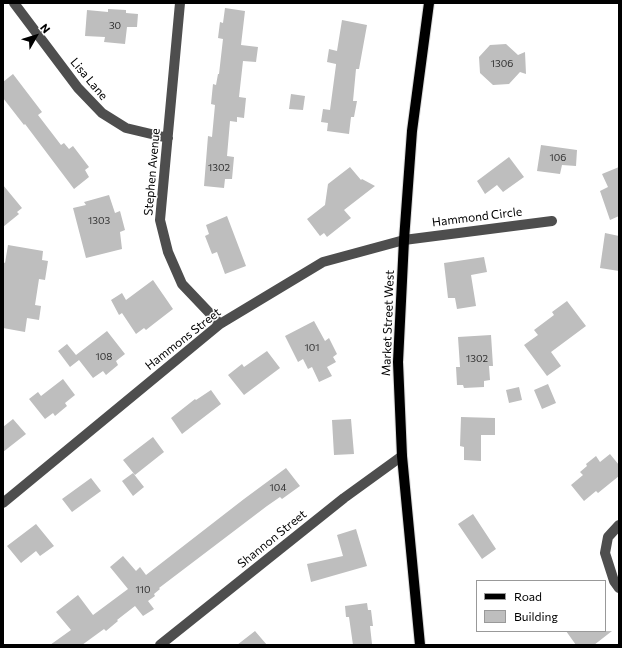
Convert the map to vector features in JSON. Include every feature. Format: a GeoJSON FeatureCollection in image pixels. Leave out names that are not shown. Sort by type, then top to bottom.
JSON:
{"type":"FeatureCollection","features":[{"type":"Feature","properties":{"kind":"main road","name":"Market Street West"},"geometry":{"type":"LineString","coordinates":[[420,645],[402,456],[398,362],[404,240],[412,131],[429,3]]}},
{"type":"Feature","properties":{"kind":"street","name":"Lisa Lane"},"geometry":{"type":"LineString","coordinates":[[14,3],[78,88],[102,113],[126,128],[168,138]]}},
{"type":"Feature","properties":{"kind":"street","name":"Stephen Avenue"},"geometry":{"type":"LineString","coordinates":[[180,3],[160,220],[168,252],[182,284],[220,324]]}},
{"type":"Feature","properties":{"kind":"street","name":"Hammond Circle"},"geometry":{"type":"LineString","coordinates":[[404,240],[552,221]]}},
{"type":"Feature","properties":{"kind":"street","name":"Hammons Street"},"geometry":{"type":"LineString","coordinates":[[3,503],[220,324],[324,262],[404,240]]}},
{"type":"Feature","properties":{"kind":"street","name":"Shannon Street"},"geometry":{"type":"LineString","coordinates":[[160,645],[344,498],[402,456]]}},
{"type":"Feature","properties":{"kind":"street"},"geometry":{"type":"LineString","coordinates":[[619,525],[608,537],[605,553],[614,581],[619,588]]}},
{"type":"Feature","properties":{"kind":"building"},"geometry":{"type":"Polygon","coordinates":[[[225,8],[245,11],[241,45],[258,47],[256,62],[243,61],[239,97],[246,98],[244,118],[237,117],[237,122],[230,121],[227,156],[234,157],[232,179],[225,179],[224,188],[204,186],[208,136],[212,137],[215,105],[211,104],[213,84],[216,85],[219,74],[223,39],[218,38],[220,22],[223,23],[225,8]]]}},
{"type":"Feature","properties":{"kind":"building"},"geometry":{"type":"Polygon","coordinates":[[[108,9],[126,10],[126,13],[138,14],[137,27],[127,27],[125,44],[104,42],[105,37],[85,36],[87,10],[108,12],[108,9]]]}},
{"type":"Feature","properties":{"kind":"building"},"geometry":{"type":"Polygon","coordinates":[[[342,20],[367,25],[359,69],[356,69],[353,101],[357,101],[354,117],[351,117],[349,134],[327,131],[328,123],[321,122],[323,109],[330,110],[336,65],[327,62],[329,49],[337,51],[342,20]]]}},
{"type":"Feature","properties":{"kind":"building"},"geometry":{"type":"Polygon","coordinates":[[[506,44],[518,55],[525,52],[526,74],[520,72],[509,84],[493,85],[480,73],[479,57],[490,45],[506,44]]]}},
{"type":"Feature","properties":{"kind":"building"},"geometry":{"type":"Polygon","coordinates":[[[13,74],[42,112],[38,115],[61,145],[64,143],[69,149],[73,146],[89,167],[85,170],[89,177],[74,189],[25,124],[24,125],[3,98],[3,82],[13,74]]]}},
{"type":"Feature","properties":{"kind":"building"},"geometry":{"type":"Polygon","coordinates":[[[291,94],[305,96],[303,110],[289,109],[291,94]]]}},
{"type":"Feature","properties":{"kind":"building"},"geometry":{"type":"Polygon","coordinates":[[[541,145],[577,150],[576,166],[562,165],[560,174],[537,171],[541,145]]]}},
{"type":"Feature","properties":{"kind":"building"},"geometry":{"type":"Polygon","coordinates":[[[509,157],[524,177],[503,192],[497,185],[485,194],[477,181],[509,157]]]}},
{"type":"Feature","properties":{"kind":"building"},"geometry":{"type":"Polygon","coordinates":[[[350,167],[361,180],[362,179],[375,186],[344,210],[351,218],[327,237],[324,233],[320,236],[307,219],[325,205],[328,184],[350,167]]]}},
{"type":"Feature","properties":{"kind":"building"},"geometry":{"type":"Polygon","coordinates":[[[619,167],[619,216],[610,220],[600,191],[608,187],[602,174],[619,167]]]}},
{"type":"Feature","properties":{"kind":"building"},"geometry":{"type":"Polygon","coordinates":[[[3,185],[22,208],[17,212],[19,214],[3,227],[3,185]]]}},
{"type":"Feature","properties":{"kind":"building"},"geometry":{"type":"Polygon","coordinates":[[[109,195],[115,213],[120,211],[125,230],[120,232],[122,249],[86,258],[73,208],[86,205],[84,202],[109,195]]]}},
{"type":"Feature","properties":{"kind":"building"},"geometry":{"type":"Polygon","coordinates":[[[227,216],[246,266],[225,274],[217,252],[212,254],[205,236],[209,234],[206,225],[227,216]]]}},
{"type":"Feature","properties":{"kind":"building"},"geometry":{"type":"Polygon","coordinates":[[[605,233],[619,236],[619,271],[600,268],[605,233]]]}},
{"type":"Feature","properties":{"kind":"building"},"geometry":{"type":"Polygon","coordinates":[[[8,245],[43,251],[42,260],[48,261],[45,280],[39,279],[35,305],[41,306],[39,320],[27,318],[25,332],[3,328],[3,262],[5,263],[8,245]]]}},
{"type":"Feature","properties":{"kind":"building"},"geometry":{"type":"Polygon","coordinates":[[[484,257],[487,272],[471,275],[476,306],[457,309],[455,298],[448,298],[444,263],[484,257]]]}},
{"type":"Feature","properties":{"kind":"building"},"geometry":{"type":"Polygon","coordinates":[[[153,280],[173,309],[146,330],[144,328],[136,334],[122,313],[119,315],[111,300],[122,293],[126,300],[153,280]]]}},
{"type":"Feature","properties":{"kind":"building"},"geometry":{"type":"Polygon","coordinates":[[[567,301],[586,326],[551,352],[561,366],[547,376],[524,345],[538,335],[534,330],[554,315],[552,312],[567,301]]]}},
{"type":"Feature","properties":{"kind":"building"},"geometry":{"type":"Polygon","coordinates":[[[314,321],[325,341],[329,338],[337,354],[333,357],[336,362],[327,367],[332,376],[319,382],[312,367],[308,369],[303,359],[298,362],[285,336],[314,321]]]}},
{"type":"Feature","properties":{"kind":"building"},"geometry":{"type":"Polygon","coordinates":[[[107,331],[125,354],[116,361],[118,365],[106,375],[103,371],[93,378],[79,360],[70,367],[58,351],[67,344],[76,355],[107,331]]]}},
{"type":"Feature","properties":{"kind":"building"},"geometry":{"type":"Polygon","coordinates":[[[491,335],[493,366],[489,366],[490,380],[484,381],[484,387],[464,388],[463,385],[457,385],[456,367],[460,367],[458,337],[491,335]]]}},
{"type":"Feature","properties":{"kind":"building"},"geometry":{"type":"Polygon","coordinates":[[[267,351],[280,368],[244,395],[228,375],[242,364],[244,367],[267,351]]]}},
{"type":"Feature","properties":{"kind":"building"},"geometry":{"type":"Polygon","coordinates":[[[63,379],[75,395],[65,403],[67,406],[55,416],[53,413],[45,419],[29,399],[38,392],[41,396],[63,379]]]}},
{"type":"Feature","properties":{"kind":"building"},"geometry":{"type":"Polygon","coordinates":[[[548,384],[556,403],[542,409],[534,390],[548,384]]]}},
{"type":"Feature","properties":{"kind":"building"},"geometry":{"type":"Polygon","coordinates":[[[519,387],[522,400],[509,403],[506,390],[519,387]]]}},
{"type":"Feature","properties":{"kind":"building"},"geometry":{"type":"Polygon","coordinates":[[[211,390],[221,404],[182,434],[171,418],[195,399],[196,400],[211,390]]]}},
{"type":"Feature","properties":{"kind":"building"},"geometry":{"type":"Polygon","coordinates":[[[461,417],[495,418],[495,435],[481,435],[481,461],[464,460],[464,447],[460,446],[461,417]]]}},
{"type":"Feature","properties":{"kind":"building"},"geometry":{"type":"Polygon","coordinates":[[[13,419],[26,434],[3,452],[3,427],[13,419]]]}},
{"type":"Feature","properties":{"kind":"building"},"geometry":{"type":"Polygon","coordinates":[[[351,419],[354,454],[334,455],[332,420],[351,419]]]}},
{"type":"Feature","properties":{"kind":"building"},"geometry":{"type":"Polygon","coordinates":[[[153,437],[164,452],[135,475],[123,460],[153,437]]]}},
{"type":"Feature","properties":{"kind":"building"},"geometry":{"type":"Polygon","coordinates":[[[610,454],[619,465],[619,476],[598,493],[596,491],[584,501],[571,485],[583,475],[580,472],[587,466],[586,464],[596,456],[600,462],[610,454]]]}},
{"type":"Feature","properties":{"kind":"building"},"geometry":{"type":"Polygon","coordinates":[[[286,468],[300,486],[282,499],[280,497],[267,506],[159,588],[160,589],[154,594],[155,596],[148,601],[154,609],[143,616],[135,606],[106,631],[104,629],[82,645],[50,645],[71,630],[56,612],[78,595],[93,615],[128,589],[110,567],[123,556],[136,571],[140,567],[146,575],[286,468]]]}},
{"type":"Feature","properties":{"kind":"building"},"geometry":{"type":"Polygon","coordinates":[[[133,473],[144,487],[133,496],[122,481],[133,473]]]}},
{"type":"Feature","properties":{"kind":"building"},"geometry":{"type":"Polygon","coordinates":[[[91,478],[101,491],[72,512],[62,499],[91,478]]]}},
{"type":"Feature","properties":{"kind":"building"},"geometry":{"type":"Polygon","coordinates":[[[473,514],[496,549],[482,559],[458,524],[473,514]]]}},
{"type":"Feature","properties":{"kind":"building"},"geometry":{"type":"Polygon","coordinates":[[[36,524],[54,546],[40,556],[36,551],[21,563],[7,546],[36,524]]]}},
{"type":"Feature","properties":{"kind":"building"},"geometry":{"type":"Polygon","coordinates":[[[356,529],[367,566],[311,582],[307,564],[343,556],[337,535],[356,529]]]}},
{"type":"Feature","properties":{"kind":"building"},"geometry":{"type":"Polygon","coordinates":[[[367,603],[368,610],[371,610],[373,626],[370,626],[372,644],[353,645],[349,617],[346,617],[345,606],[367,603]]]}},
{"type":"Feature","properties":{"kind":"building"},"geometry":{"type":"Polygon","coordinates":[[[255,631],[267,645],[237,645],[255,631]]]}},
{"type":"Feature","properties":{"kind":"building"},"geometry":{"type":"Polygon","coordinates":[[[612,631],[594,645],[576,645],[567,632],[612,631]]]}}]}
